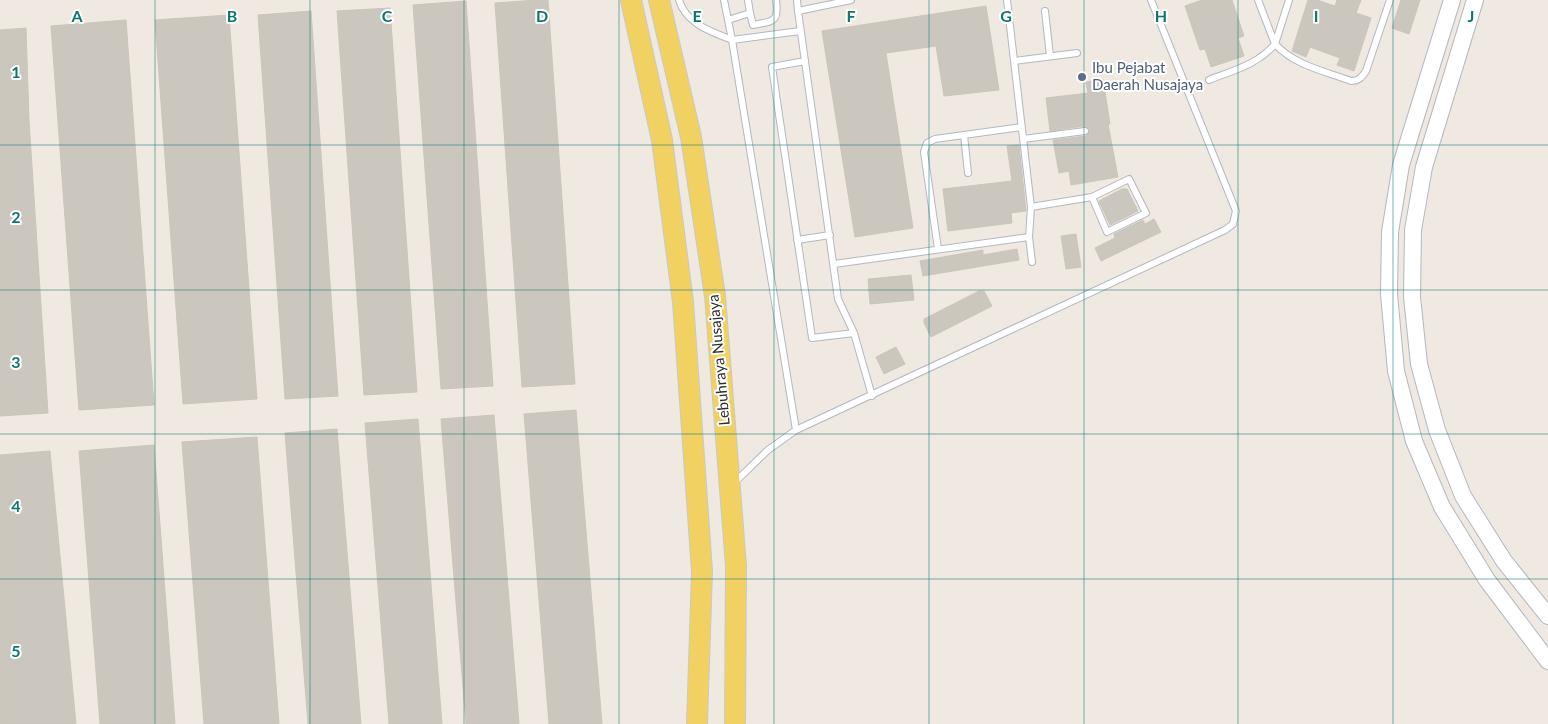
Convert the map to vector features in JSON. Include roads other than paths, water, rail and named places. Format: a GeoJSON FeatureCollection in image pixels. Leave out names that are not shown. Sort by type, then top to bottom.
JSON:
{"type":"FeatureCollection","features":[{"type":"Feature","properties":{"kind":"main road","name":"Lebuhraya Nusajaya"},"geometry":{"type":"LineString","coordinates":[[631,0],[662,140],[683,302],[702,571],[697,724]]}},
{"type":"Feature","properties":{"kind":"main road","name":"Lebuhraya Nusajaya"},"geometry":{"type":"LineString","coordinates":[[659,0],[691,137],[715,296],[736,566],[735,724]]}},
{"type":"Feature","properties":{"kind":"street"},"geometry":{"type":"LineString","coordinates":[[1452,0],[1402,165],[1390,232],[1389,294],[1396,372],[1414,441],[1442,507],[1487,580],[1548,661]]}},
{"type":"Feature","properties":{"kind":"street"},"geometry":{"type":"LineString","coordinates":[[1475,0],[1424,167],[1413,230],[1412,297],[1419,364],[1437,430],[1464,496],[1504,561],[1548,616]]}},
{"type":"Feature","properties":{"kind":"lane"},"geometry":{"type":"LineString","coordinates":[[679,0],[689,17],[700,27],[732,40],[800,31]]}},
{"type":"Feature","properties":{"kind":"lane"},"geometry":{"type":"LineString","coordinates":[[724,0],[796,430]]}},
{"type":"Feature","properties":{"kind":"lane"},"geometry":{"type":"LineString","coordinates":[[748,0],[752,25],[770,22],[775,19],[777,14],[776,0]]}},
{"type":"Feature","properties":{"kind":"lane"},"geometry":{"type":"LineString","coordinates":[[797,0],[838,299],[854,333],[872,396]]}},
{"type":"Feature","properties":{"kind":"lane"},"geometry":{"type":"LineString","coordinates":[[798,11],[851,0]]}},
{"type":"Feature","properties":{"kind":"lane"},"geometry":{"type":"LineString","coordinates":[[1007,0],[1031,207],[1029,236],[1032,262]]}},
{"type":"Feature","properties":{"kind":"lane"},"geometry":{"type":"LineString","coordinates":[[729,488],[768,450],[796,430],[1225,230],[1233,224],[1236,211],[1151,0]]}},
{"type":"Feature","properties":{"kind":"lane"},"geometry":{"type":"LineString","coordinates":[[1258,0],[1275,44],[1283,53],[1297,62],[1351,81],[1357,81],[1366,71],[1390,0]]}},
{"type":"Feature","properties":{"kind":"lane"},"geometry":{"type":"LineString","coordinates":[[1209,80],[1256,62],[1266,54],[1275,44],[1289,0]]}},
{"type":"Feature","properties":{"kind":"lane"},"geometry":{"type":"LineString","coordinates":[[1045,11],[1050,56]]}},
{"type":"Feature","properties":{"kind":"lane"},"geometry":{"type":"LineString","coordinates":[[728,20],[750,13]]}},
{"type":"Feature","properties":{"kind":"lane"},"geometry":{"type":"LineString","coordinates":[[1014,61],[1077,53]]}},
{"type":"Feature","properties":{"kind":"lane"},"geometry":{"type":"LineString","coordinates":[[805,61],[772,67],[812,338],[854,333]]}},
{"type":"Feature","properties":{"kind":"lane"},"geometry":{"type":"LineString","coordinates":[[938,249],[924,152],[927,143],[935,139],[1022,127]]}},
{"type":"Feature","properties":{"kind":"lane"},"geometry":{"type":"LineString","coordinates":[[1023,139],[1085,131]]}},
{"type":"Feature","properties":{"kind":"lane"},"geometry":{"type":"LineString","coordinates":[[964,135],[968,173]]}},
{"type":"Feature","properties":{"kind":"lane"},"geometry":{"type":"LineString","coordinates":[[1031,207],[1092,197],[1129,179],[1146,213],[1107,232],[1092,197]]}},
{"type":"Feature","properties":{"kind":"lane"},"geometry":{"type":"LineString","coordinates":[[797,240],[830,235]]}},
{"type":"Feature","properties":{"kind":"lane"},"geometry":{"type":"LineString","coordinates":[[834,264],[1029,236]]}},
{"type":"Feature","properties":{"kind":"place","name":"Ibu Pejabat Daerah Nusajaya"},"geometry":{"type":"Point","coordinates":[1082,77]}}]}
